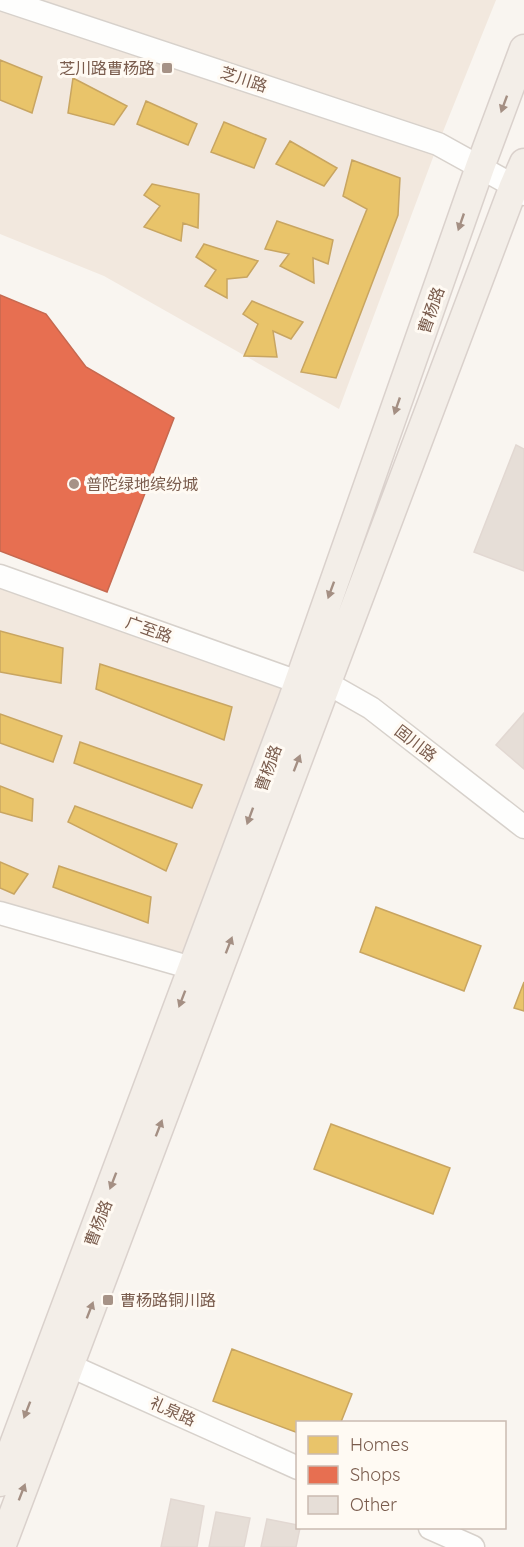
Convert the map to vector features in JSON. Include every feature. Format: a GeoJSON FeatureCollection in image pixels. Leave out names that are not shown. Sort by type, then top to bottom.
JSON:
{"type":"FeatureCollection","features":[{"type":"Feature","properties":{"kind":"main road","name":"曹杨路"},"geometry":{"type":"LineString","coordinates":[[205,972],[298,682],[524,49]]}},
{"type":"Feature","properties":{"kind":"main road","name":"曹杨路"},"geometry":{"type":"LineString","coordinates":[[1,1547],[59,1360],[205,972],[327,683],[522,175]]}},
{"type":"Feature","properties":{"kind":"main road","name":"曹杨路"},"geometry":{"type":"LineString","coordinates":[[0,1482],[59,1360]]}},
{"type":"Feature","properties":{"kind":"street","name":"芝川路"},"geometry":{"type":"LineString","coordinates":[[4,0],[438,144],[480,167]]}},
{"type":"Feature","properties":{"kind":"street"},"geometry":{"type":"LineString","coordinates":[[480,167],[522,175]]}},
{"type":"Feature","properties":{"kind":"street","name":"广至路"},"geometry":{"type":"LineString","coordinates":[[0,576],[298,682]]}},
{"type":"Feature","properties":{"kind":"street","name":"固川路"},"geometry":{"type":"LineString","coordinates":[[298,682],[327,683],[371,708],[524,827]]}},
{"type":"Feature","properties":{"kind":"street"},"geometry":{"type":"LineString","coordinates":[[0,913],[205,972]]}},
{"type":"Feature","properties":{"kind":"street","name":"礼泉路"},"geometry":{"type":"LineString","coordinates":[[59,1360],[296,1468]]}},
{"type":"Feature","properties":{"kind":"street"},"geometry":{"type":"LineString","coordinates":[[434,1529],[473,1547]]}},
{"type":"Feature","properties":{"kind":"shaded area"},"geometry":{"type":"Polygon","coordinates":[[[0,0],[496,0],[438,144],[339,409],[104,276],[0,234],[0,0]]]}},
{"type":"Feature","properties":{"kind":"shaded area"},"geometry":{"type":"Polygon","coordinates":[[[0,576],[292,689],[193,968],[0,913],[0,576]]]}},
{"type":"Feature","properties":{"kind":"building: Homes"},"geometry":{"type":"Polygon","coordinates":[[[0,60],[42,77],[32,113],[0,100],[0,60]]]}},
{"type":"Feature","properties":{"kind":"building: Homes"},"geometry":{"type":"Polygon","coordinates":[[[73,78],[127,106],[114,125],[68,113],[73,78]]]}},
{"type":"Feature","properties":{"kind":"building: Homes"},"geometry":{"type":"Polygon","coordinates":[[[146,101],[197,124],[188,145],[137,124],[146,101]]]}},
{"type":"Feature","properties":{"kind":"building: Homes"},"geometry":{"type":"Polygon","coordinates":[[[224,122],[266,139],[254,168],[211,152],[224,122]]]}},
{"type":"Feature","properties":{"kind":"building: Homes"},"geometry":{"type":"Polygon","coordinates":[[[290,141],[337,168],[324,186],[276,164],[290,141]]]}},
{"type":"Feature","properties":{"kind":"building: Homes"},"geometry":{"type":"Polygon","coordinates":[[[352,160],[400,178],[398,215],[336,378],[301,372],[367,209],[343,196],[352,160]]]}},
{"type":"Feature","properties":{"kind":"building: Homes"},"geometry":{"type":"Polygon","coordinates":[[[152,184],[199,194],[198,228],[183,223],[181,241],[144,227],[160,206],[144,195],[152,184]]]}},
{"type":"Feature","properties":{"kind":"building: Homes"},"geometry":{"type":"Polygon","coordinates":[[[277,221],[333,240],[328,264],[313,258],[314,283],[280,266],[289,254],[265,249],[277,221]]]}},
{"type":"Feature","properties":{"kind":"building: Homes"},"geometry":{"type":"Polygon","coordinates":[[[204,244],[258,261],[247,277],[227,279],[227,298],[205,286],[216,270],[196,257],[204,244]]]}},
{"type":"Feature","properties":{"kind":"building: Homes"},"geometry":{"type":"Polygon","coordinates":[[[252,301],[303,322],[291,339],[273,331],[277,357],[244,356],[258,324],[243,314],[252,301]]]}},
{"type":"Feature","properties":{"kind":"building: Homes"},"geometry":{"type":"Polygon","coordinates":[[[0,631],[63,648],[61,683],[0,672],[0,631]]]}},
{"type":"Feature","properties":{"kind":"building: Homes"},"geometry":{"type":"Polygon","coordinates":[[[100,664],[232,707],[224,740],[96,689],[100,664]]]}},
{"type":"Feature","properties":{"kind":"building: Homes"},"geometry":{"type":"Polygon","coordinates":[[[0,714],[62,736],[53,762],[0,743],[0,714]]]}},
{"type":"Feature","properties":{"kind":"building: Homes"},"geometry":{"type":"Polygon","coordinates":[[[80,742],[202,785],[192,808],[74,763],[80,742]]]}},
{"type":"Feature","properties":{"kind":"building: Homes"},"geometry":{"type":"Polygon","coordinates":[[[0,786],[33,799],[32,821],[0,812],[0,786]]]}},
{"type":"Feature","properties":{"kind":"building: Homes"},"geometry":{"type":"Polygon","coordinates":[[[75,806],[177,844],[166,871],[68,822],[75,806]]]}},
{"type":"Feature","properties":{"kind":"building: Homes"},"geometry":{"type":"Polygon","coordinates":[[[0,862],[28,874],[14,894],[0,888],[0,862]]]}},
{"type":"Feature","properties":{"kind":"building: Homes"},"geometry":{"type":"Polygon","coordinates":[[[59,866],[151,897],[148,923],[53,887],[59,866]]]}},
{"type":"Feature","properties":{"kind":"building: Homes"},"geometry":{"type":"Polygon","coordinates":[[[376,907],[481,946],[464,991],[360,952],[376,907]]]}},
{"type":"Feature","properties":{"kind":"building: Homes"},"geometry":{"type":"Polygon","coordinates":[[[524,982],[524,1011],[514,1008],[524,982]]]}},
{"type":"Feature","properties":{"kind":"building: Homes"},"geometry":{"type":"Polygon","coordinates":[[[331,1124],[450,1168],[433,1214],[314,1169],[331,1124]]]}},
{"type":"Feature","properties":{"kind":"building: Homes"},"geometry":{"type":"Polygon","coordinates":[[[232,1349],[352,1394],[341,1421],[296,1421],[296,1432],[213,1401],[232,1349]]]}},
{"type":"Feature","properties":{"kind":"building: Shops","name":"普陀绿地缤纷城"},"geometry":{"type":"Polygon","coordinates":[[[0,295],[46,314],[86,367],[174,418],[107,592],[0,551],[0,295]]]}},
{"type":"Feature","properties":{"kind":"building: Other"},"geometry":{"type":"Polygon","coordinates":[[[516,445],[524,449],[524,571],[474,552],[516,445]]]}},
{"type":"Feature","properties":{"kind":"building: Other"},"geometry":{"type":"Polygon","coordinates":[[[524,713],[524,769],[496,745],[524,713]]]}},
{"type":"Feature","properties":{"kind":"building: Other"},"geometry":{"type":"Polygon","coordinates":[[[171,1499],[204,1506],[197,1547],[161,1547],[171,1499]]]}},
{"type":"Feature","properties":{"kind":"building: Other"},"geometry":{"type":"Polygon","coordinates":[[[216,1512],[250,1518],[244,1547],[209,1547],[216,1512]]]}},
{"type":"Feature","properties":{"kind":"building: Other"},"geometry":{"type":"Polygon","coordinates":[[[267,1519],[296,1525],[296,1529],[300,1529],[296,1547],[261,1547],[267,1519]]]}},
{"type":"Feature","properties":{"kind":"place","name":"芝川路曹杨路"},"geometry":{"type":"Point","coordinates":[167,68]}},
{"type":"Feature","properties":{"kind":"place","name":"普陀绿地缤纷城"},"geometry":{"type":"Point","coordinates":[74,484]}},
{"type":"Feature","properties":{"kind":"place","name":"曹杨路铜川路"},"geometry":{"type":"Point","coordinates":[108,1300]}}]}
